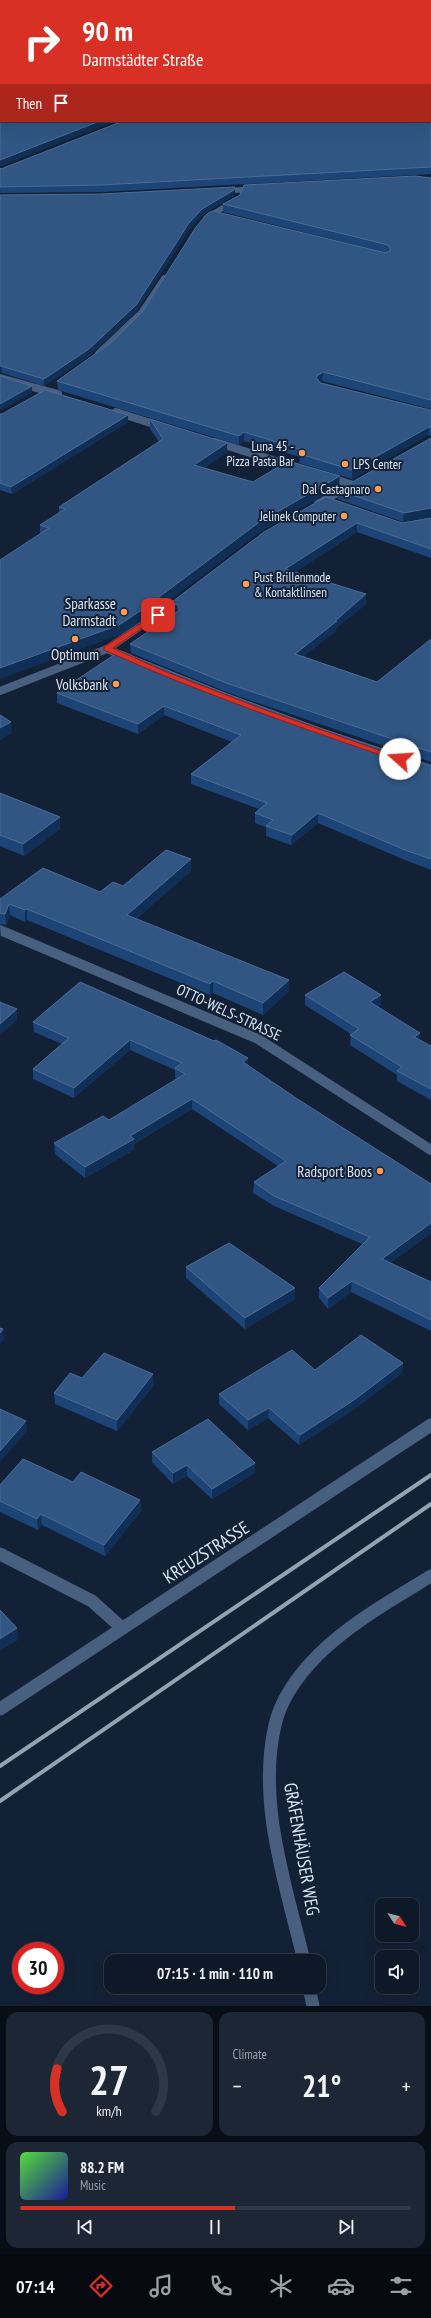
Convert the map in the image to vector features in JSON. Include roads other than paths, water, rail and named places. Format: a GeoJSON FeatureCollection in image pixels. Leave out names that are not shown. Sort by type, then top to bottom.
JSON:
{"type":"FeatureCollection","features":[{"type":"Feature","properties":{"kind":"street"},"geometry":{"type":"LineString","coordinates":[[217,191],[264,188]]}},
{"type":"Feature","properties":{"kind":"street"},"geometry":{"type":"LineString","coordinates":[[201,223],[205,218],[237,199],[240,190]]}},
{"type":"Feature","properties":{"kind":"street"},"geometry":{"type":"LineString","coordinates":[[90,361],[138,316],[170,270]]}},
{"type":"Feature","properties":{"kind":"street"},"geometry":{"type":"LineString","coordinates":[[0,378],[64,396]]}},
{"type":"Feature","properties":{"kind":"street"},"geometry":{"type":"LineString","coordinates":[[109,410],[170,429]]}},
{"type":"Feature","properties":{"kind":"street"},"geometry":{"type":"LineString","coordinates":[[208,440],[300,468]]}},
{"type":"Feature","properties":{"kind":"street"},"geometry":{"type":"LineString","coordinates":[[312,507],[356,483],[322,475]]}},
{"type":"Feature","properties":{"kind":"street"},"geometry":{"type":"LineString","coordinates":[[0,691],[107,648],[177,601]]}},
{"type":"Feature","properties":{"kind":"street"},"geometry":{"type":"LineString","coordinates":[[107,648],[134,661]]}},
{"type":"Feature","properties":{"kind":"street","name":"OTTO-WELS-STRASSE"},"geometry":{"type":"LineString","coordinates":[[0,930],[212,1018],[258,1039],[431,1150]]}},
{"type":"Feature","properties":{"kind":"street","name":"KREUZSTRASSE"},"geometry":{"type":"LineString","coordinates":[[0,1709],[431,1425]]}},
{"type":"Feature","properties":{"kind":"street"},"geometry":{"type":"LineString","coordinates":[[0,1554],[92,1601],[122,1628]]}},
{"type":"Feature","properties":{"kind":"street","name":"GRÄFENHÄUSER WEG"},"geometry":{"type":"LineString","coordinates":[[302,1954],[277,1835],[272,1803],[271,1754],[279,1713],[305,1669],[336,1639],[355,1624],[431,1576]]}},
{"type":"Feature","properties":{"kind":"street"},"geometry":{"type":"LineString","coordinates":[[310,1994],[313,2006]]}},
{"type":"Feature","properties":{"kind":"railway"},"geometry":{"type":"LineString","coordinates":[[0,1766],[431,1475]]}},
{"type":"Feature","properties":{"kind":"railway"},"geometry":{"type":"LineString","coordinates":[[0,1801],[431,1504]]}},
{"type":"Feature","properties":{"kind":"place","name":"Luna 45 - Pizza Pasta Bar"},"geometry":{"type":"Point","coordinates":[302,453]}},
{"type":"Feature","properties":{"kind":"place","name":"LPS Center"},"geometry":{"type":"Point","coordinates":[345,464]}},
{"type":"Feature","properties":{"kind":"place","name":"Dal Castagnaro"},"geometry":{"type":"Point","coordinates":[378,489]}},
{"type":"Feature","properties":{"kind":"place","name":"Jelinek Computer"},"geometry":{"type":"Point","coordinates":[344,516]}},
{"type":"Feature","properties":{"kind":"place","name":"Pust Brillenmode & Kontaktlinsen"},"geometry":{"type":"Point","coordinates":[246,584]}},
{"type":"Feature","properties":{"kind":"place","name":"Sparkasse Darmstadt"},"geometry":{"type":"Point","coordinates":[124,612]}},
{"type":"Feature","properties":{"kind":"place","name":"Optimum"},"geometry":{"type":"Point","coordinates":[75,639]}},
{"type":"Feature","properties":{"kind":"place","name":"Volksbank"},"geometry":{"type":"Point","coordinates":[116,684]}},
{"type":"Feature","properties":{"kind":"place","name":"Radsport Boos"},"geometry":{"type":"Point","coordinates":[380,1171]}}]}
